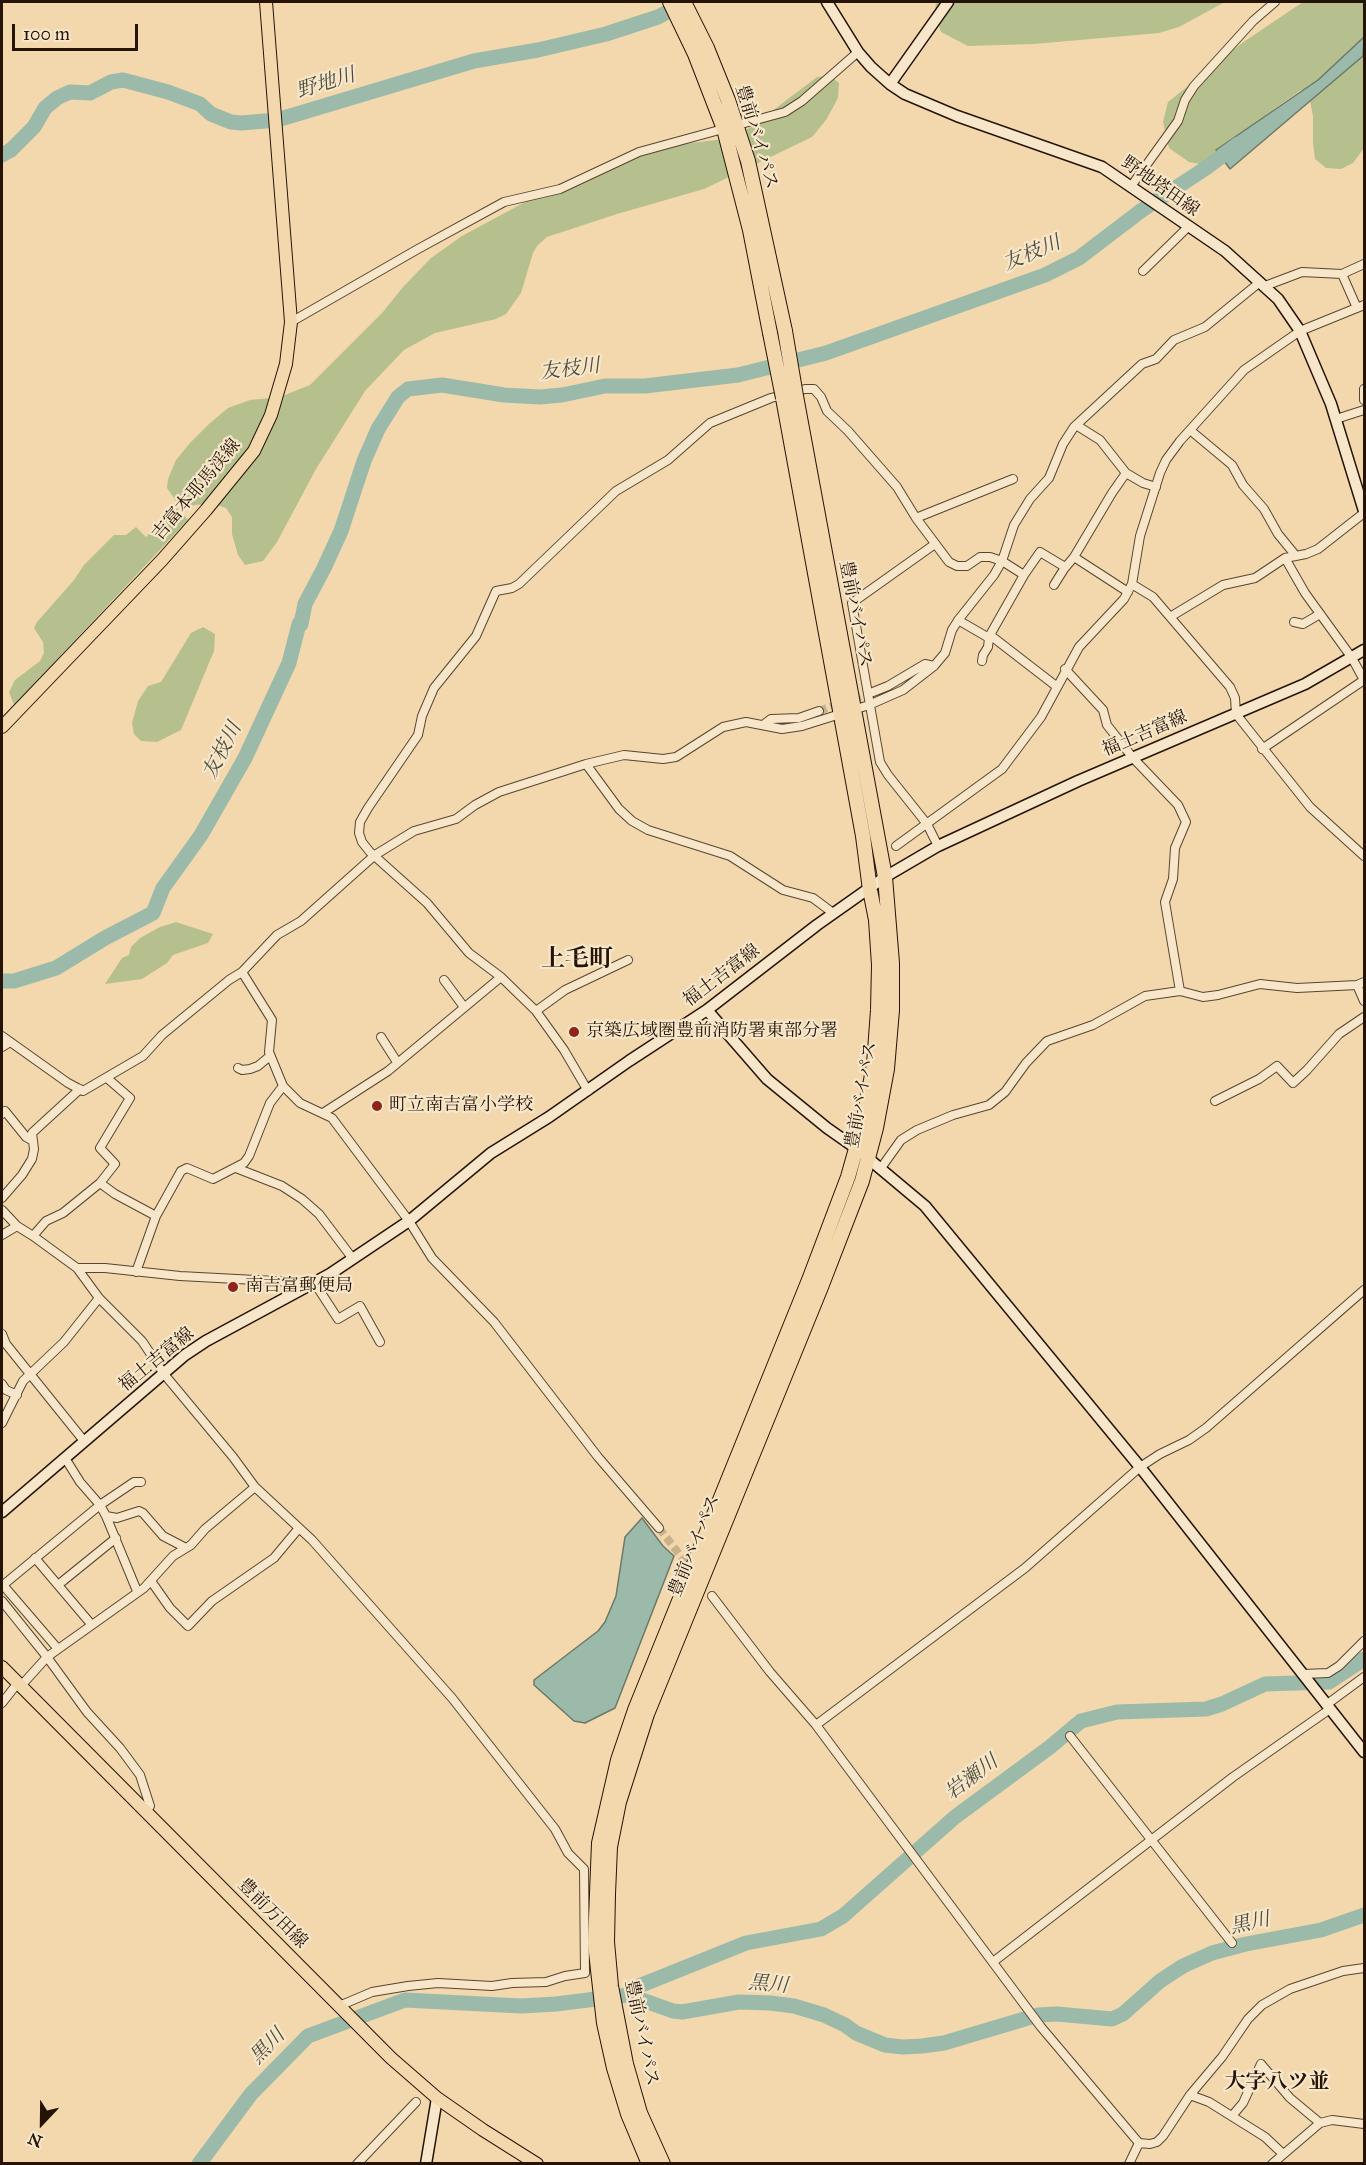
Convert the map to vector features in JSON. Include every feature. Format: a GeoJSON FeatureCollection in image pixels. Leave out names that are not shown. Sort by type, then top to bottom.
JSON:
{"type":"FeatureCollection","features":[{"type":"Feature","properties":{"kind":"highway","name":"豊前バイパス"},"geometry":{"type":"LineString","coordinates":[[649,2163],[621,2091],[596,1943],[605,1845],[618,1760],[635,1710],[848,1178],[857,1149],[874,1064],[879,965],[876,920],[863,836],[840,714],[789,397],[785,331],[765,232],[748,161],[670,2]]}},
{"type":"Feature","properties":{"kind":"highway","name":"豊前バイパス"},"geometry":{"type":"LineString","coordinates":[[605,1845],[646,1714],[821,1287],[869,1159],[887,1069],[892,1010],[892,963],[885,878],[854,710],[789,397],[770,333],[730,128],[707,48],[684,2]]}},
{"type":"Feature","properties":{"kind":"highway","name":"豊前バイパス"},"geometry":{"type":"LineString","coordinates":[[610,2022],[626,2064],[640,2113],[663,2163]]}},
{"type":"Feature","properties":{"kind":"main road","name":"吉富本耶馬渓線"},"geometry":{"type":"LineString","coordinates":[[2,727],[162,560],[244,465],[264,432],[279,393],[286,364],[291,322],[266,2]]}},
{"type":"Feature","properties":{"kind":"main road","name":"野地塔田線"},"geometry":{"type":"LineString","coordinates":[[827,2],[858,52],[890,84],[957,116],[1102,167],[1132,185],[1225,251],[1278,299],[1300,331],[1323,382],[1364,510]]}},
{"type":"Feature","properties":{"kind":"main road"},"geometry":{"type":"LineString","coordinates":[[890,84],[948,2]]}},
{"type":"Feature","properties":{"kind":"main road","name":"福土吉富線"},"geometry":{"type":"LineString","coordinates":[[2,1511],[206,1341],[330,1274],[409,1221],[491,1153],[588,1091],[628,1061],[707,1010],[833,913],[885,878],[938,846],[1078,781],[1305,684],[1365,650]]}},
{"type":"Feature","properties":{"kind":"main road"},"geometry":{"type":"LineString","coordinates":[[707,1010],[767,1079],[826,1128],[881,1168],[925,1206],[1140,1467],[1365,1752]]}},
{"type":"Feature","properties":{"kind":"main road","name":"豊前万田線"},"geometry":{"type":"LineString","coordinates":[[2,1667],[391,2058],[437,2098],[537,2163]]}},
{"type":"Feature","properties":{"kind":"main road"},"geometry":{"type":"LineString","coordinates":[[426,2163],[437,2098]]}},
{"type":"Feature","properties":{"kind":"street"},"geometry":{"type":"LineString","coordinates":[[1132,185],[1178,121],[1185,100],[1194,86],[1253,21],[1275,2]]}},
{"type":"Feature","properties":{"kind":"street"},"geometry":{"type":"LineString","coordinates":[[291,322],[504,202],[560,189],[639,152],[785,112],[858,52]]}},
{"type":"Feature","properties":{"kind":"street"},"geometry":{"type":"LineString","coordinates":[[1143,271],[1189,226]]}},
{"type":"Feature","properties":{"kind":"street"},"geometry":{"type":"LineString","coordinates":[[2,1036],[68,1083],[83,1091],[143,1056],[162,1035],[242,972],[277,935],[301,921],[375,855],[414,831],[456,819],[499,792],[586,764],[624,755],[663,759],[676,757],[723,727],[746,722],[783,729],[802,726],[869,705],[903,690],[934,666],[945,653],[958,620],[994,575],[1002,561],[1014,525],[1030,499],[1049,478],[1063,444],[1076,425],[1142,364],[1156,359],[1174,340],[1205,327],[1262,284],[1302,272],[1342,274],[1365,264]]}},
{"type":"Feature","properties":{"kind":"street"},"geometry":{"type":"LineString","coordinates":[[896,846],[1002,770],[1041,717],[1065,669],[1079,647],[1098,630],[1128,592],[1132,584],[1140,536],[1166,460],[1244,370],[1300,331],[1361,306],[1342,274]]}},
{"type":"Feature","properties":{"kind":"street"},"geometry":{"type":"LineString","coordinates":[[588,1091],[564,1050],[536,1011],[501,977],[469,953],[427,903],[362,842],[359,833],[360,822],[368,808],[418,735],[422,716],[434,688],[476,636],[496,591],[519,584],[616,491],[668,460],[710,423],[771,398],[805,389],[814,389],[827,411],[848,431],[897,487],[916,518],[949,562],[957,566],[967,566],[980,557],[990,557],[1002,561],[1024,575]]}},
{"type":"Feature","properties":{"kind":"street"},"geometry":{"type":"LineString","coordinates":[[1365,389],[1365,399]]}},
{"type":"Feature","properties":{"kind":"street"},"geometry":{"type":"LineString","coordinates":[[1336,419],[1365,410]]}},
{"type":"Feature","properties":{"kind":"street"},"geometry":{"type":"LineString","coordinates":[[1076,425],[1100,440],[1126,473],[1156,488]]}},
{"type":"Feature","properties":{"kind":"street"},"geometry":{"type":"LineString","coordinates":[[1190,430],[1232,465],[1243,485],[1264,509],[1278,534],[1296,556]]}},
{"type":"Feature","properties":{"kind":"street"},"geometry":{"type":"LineString","coordinates":[[1054,585],[1126,473]]}},
{"type":"Feature","properties":{"kind":"street"},"geometry":{"type":"LineString","coordinates":[[916,518],[1013,479]]}},
{"type":"Feature","properties":{"kind":"street"},"geometry":{"type":"LineString","coordinates":[[1170,616],[1223,585],[1255,578],[1285,558],[1318,549],[1364,510]]}},
{"type":"Feature","properties":{"kind":"street"},"geometry":{"type":"LineString","coordinates":[[935,544],[852,603],[880,762],[927,824],[938,846]]}},
{"type":"Feature","properties":{"kind":"street"},"geometry":{"type":"LineString","coordinates":[[982,661],[990,637],[1024,575],[1040,552],[1065,567]]}},
{"type":"Feature","properties":{"kind":"street"},"geometry":{"type":"LineString","coordinates":[[1074,557],[1128,592]]}},
{"type":"Feature","properties":{"kind":"street"},"geometry":{"type":"LineString","coordinates":[[1262,749],[1364,680],[1352,658],[1305,593],[1285,558]]}},
{"type":"Feature","properties":{"kind":"street"},"geometry":{"type":"LineString","coordinates":[[1136,586],[1153,597],[1230,687],[1235,698],[1236,714],[1310,807],[1365,856]]}},
{"type":"Feature","properties":{"kind":"street"},"geometry":{"type":"LineString","coordinates":[[1294,622],[1303,624],[1320,614]]}},
{"type":"Feature","properties":{"kind":"street"},"geometry":{"type":"LineString","coordinates":[[958,620],[990,637],[1056,686]]}},
{"type":"Feature","properties":{"kind":"street"},"geometry":{"type":"LineString","coordinates":[[873,692],[888,686],[925,664],[934,666]]}},
{"type":"Feature","properties":{"kind":"street"},"geometry":{"type":"LineString","coordinates":[[1065,669],[1103,710],[1107,725],[1133,758],[1178,805],[1186,822],[1175,848],[1173,879],[1166,902],[1180,991]]}},
{"type":"Feature","properties":{"kind":"street"},"geometry":{"type":"LineString","coordinates":[[762,725],[771,719],[799,718],[819,711]]}},
{"type":"Feature","properties":{"kind":"street"},"geometry":{"type":"LineString","coordinates":[[586,764],[619,809],[632,821],[648,830],[730,856],[783,890],[813,898],[833,913]]}},
{"type":"Feature","properties":{"kind":"street"},"geometry":{"type":"LineString","coordinates":[[536,1011],[564,990],[628,960]]}},
{"type":"Feature","properties":{"kind":"street"},"geometry":{"type":"LineString","coordinates":[[242,972],[273,1020],[269,1052],[283,1086],[300,1104],[332,1118],[409,1221],[432,1258],[494,1322],[598,1456],[659,1528]]}},
{"type":"Feature","properties":{"kind":"street"},"geometry":{"type":"LineString","coordinates":[[323,1113],[388,1071],[501,977]]}},
{"type":"Feature","properties":{"kind":"street"},"geometry":{"type":"LineString","coordinates":[[444,980],[464,1007]]}},
{"type":"Feature","properties":{"kind":"street"},"geometry":{"type":"LineString","coordinates":[[881,1168],[902,1140],[917,1130],[953,1115],[989,1105],[1005,1092],[1047,1041],[1093,1025],[1146,996],[1180,991],[1203,997],[1260,984],[1297,988],[1361,983],[1365,1001]]}},
{"type":"Feature","properties":{"kind":"street"},"geometry":{"type":"LineString","coordinates":[[1215,1101],[1259,1079],[1277,1066],[1293,1083],[1339,1034],[1365,1017]]}},
{"type":"Feature","properties":{"kind":"street"},"geometry":{"type":"LineString","coordinates":[[381,1037],[397,1062]]}},
{"type":"Feature","properties":{"kind":"street"},"geometry":{"type":"LineString","coordinates":[[2,1047],[10,1042]]}},
{"type":"Feature","properties":{"kind":"street"},"geometry":{"type":"LineString","coordinates":[[238,1068],[250,1070],[270,1056]]}},
{"type":"Feature","properties":{"kind":"street"},"geometry":{"type":"LineString","coordinates":[[33,1236],[46,1221],[63,1213],[100,1183],[115,1164],[100,1148],[130,1098],[107,1078]]}},
{"type":"Feature","properties":{"kind":"street"},"geometry":{"type":"LineString","coordinates":[[136,1272],[156,1216],[182,1171],[187,1168],[213,1179],[244,1163],[249,1156],[270,1103],[283,1086]]}},
{"type":"Feature","properties":{"kind":"street"},"geometry":{"type":"LineString","coordinates":[[2,1198],[22,1175],[32,1159],[32,1133],[80,1089]]}},
{"type":"Feature","properties":{"kind":"street"},"geometry":{"type":"LineString","coordinates":[[2,1114],[5,1112],[33,1142]]}},
{"type":"Feature","properties":{"kind":"street"},"geometry":{"type":"LineString","coordinates":[[236,1168],[282,1186],[302,1198],[319,1214],[352,1259]]}},
{"type":"Feature","properties":{"kind":"street"},"geometry":{"type":"LineString","coordinates":[[100,1183],[115,1194],[156,1216]]}},
{"type":"Feature","properties":{"kind":"street"},"geometry":{"type":"LineString","coordinates":[[2,1210],[17,1226],[77,1268],[99,1298],[142,1341],[164,1374],[255,1487],[320,1549],[452,1698],[555,1829],[568,1853],[584,1869],[585,1973],[546,1982],[492,1986],[438,1983],[408,1986],[372,1992],[340,2007]]}},
{"type":"Feature","properties":{"kind":"street"},"geometry":{"type":"LineString","coordinates":[[2,1235],[17,1226]]}},
{"type":"Feature","properties":{"kind":"street"},"geometry":{"type":"LineString","coordinates":[[77,1268],[180,1276],[313,1282],[338,1319],[360,1306],[380,1342]]}},
{"type":"Feature","properties":{"kind":"street"},"geometry":{"type":"LineString","coordinates":[[816,1725],[1025,1568],[1140,1467],[1206,1428],[1365,1290]]}},
{"type":"Feature","properties":{"kind":"street"},"geometry":{"type":"LineString","coordinates":[[2,1423],[23,1381],[64,1342],[99,1298]]}},
{"type":"Feature","properties":{"kind":"street"},"geometry":{"type":"LineString","coordinates":[[2,1334],[6,1344],[84,1441]]}},
{"type":"Feature","properties":{"kind":"street"},"geometry":{"type":"LineString","coordinates":[[2,1384],[6,1390],[17,1395]]}},
{"type":"Feature","properties":{"kind":"street"},"geometry":{"type":"LineString","coordinates":[[65,1458],[106,1516],[137,1591]]}},
{"type":"Feature","properties":{"kind":"street"},"geometry":{"type":"LineString","coordinates":[[58,1649],[2,1585],[100,1505],[134,1482],[141,1482]]}},
{"type":"Feature","properties":{"kind":"street"},"geometry":{"type":"LineString","coordinates":[[2,1703],[47,1657],[144,1588],[174,1556],[255,1487]]}},
{"type":"Feature","properties":{"kind":"street"},"geometry":{"type":"LineString","coordinates":[[106,1516],[117,1518],[139,1511],[163,1536],[186,1548]]}},
{"type":"Feature","properties":{"kind":"street"},"geometry":{"type":"LineString","coordinates":[[151,1581],[170,1608],[188,1626],[212,1601],[274,1558],[299,1528]]}},
{"type":"Feature","properties":{"kind":"street"},"geometry":{"type":"LineString","coordinates":[[58,1585],[116,1538]]}},
{"type":"Feature","properties":{"kind":"street"},"geometry":{"type":"LineString","coordinates":[[35,1558],[92,1624]]}},
{"type":"Feature","properties":{"kind":"street"},"geometry":{"type":"LineString","coordinates":[[712,1596],[770,1672],[816,1725],[1041,2026],[1139,2143],[1157,2142],[1248,2019],[1262,2006],[1290,1989],[1343,1971],[1365,1968]]}},
{"type":"Feature","properties":{"kind":"street"},"geometry":{"type":"LineString","coordinates":[[2,1600],[87,1712],[120,1748],[140,1775],[150,1806],[146,1812]]}},
{"type":"Feature","properties":{"kind":"street"},"geometry":{"type":"LineString","coordinates":[[1305,1677],[1328,1673],[1339,1666],[1365,1641]]}},
{"type":"Feature","properties":{"kind":"street"},"geometry":{"type":"LineString","coordinates":[[993,1962],[1365,1677]]}},
{"type":"Feature","properties":{"kind":"street"},"geometry":{"type":"LineString","coordinates":[[1070,1736],[1232,1943]]}},
{"type":"Feature","properties":{"kind":"street"},"geometry":{"type":"LineString","coordinates":[[1232,2116],[1243,2103],[1261,2064],[1290,2098],[1320,2123]]}},
{"type":"Feature","properties":{"kind":"street"},"geometry":{"type":"LineString","coordinates":[[1190,2095],[1209,2102],[1265,2137],[1282,2154]]}},
{"type":"Feature","properties":{"kind":"street"},"geometry":{"type":"LineString","coordinates":[[357,2163],[416,2102]]}},
{"type":"Feature","properties":{"kind":"street"},"geometry":{"type":"LineString","coordinates":[[1272,2163],[1320,2123],[1332,2120],[1365,2124]]}},
{"type":"Feature","properties":{"kind":"street"},"geometry":{"type":"LineString","coordinates":[[1129,2163],[1139,2143]]}},
{"type":"Feature","properties":{"kind":"green space"},"geometry":{"type":"Polygon","coordinates":[[[936,2],[1225,2],[1179,27],[1159,33],[1034,44],[968,46],[941,32],[935,14],[936,2]]]}},
{"type":"Feature","properties":{"kind":"green space"},"geometry":{"type":"Polygon","coordinates":[[[1303,2],[1364,2],[1364,148],[1353,163],[1341,169],[1326,168],[1315,159],[1313,116],[1309,96],[1301,90],[1267,114],[1230,151],[1205,165],[1189,162],[1169,148],[1163,122],[1168,102],[1242,43],[1303,2]]]}},
{"type":"Feature","properties":{"kind":"green space"},"geometry":{"type":"Polygon","coordinates":[[[830,76],[839,83],[838,98],[826,120],[812,137],[704,189],[547,237],[533,253],[521,293],[506,314],[496,319],[435,333],[404,350],[365,391],[316,469],[277,542],[263,561],[245,565],[238,555],[232,534],[232,517],[226,508],[211,503],[188,506],[176,501],[167,488],[168,479],[176,460],[209,424],[228,408],[250,400],[280,397],[310,385],[383,312],[431,258],[462,236],[527,201],[621,159],[670,146],[730,138],[751,127],[817,77],[830,76]]]}},
{"type":"Feature","properties":{"kind":"green space"},"geometry":{"type":"Polygon","coordinates":[[[177,508],[188,520],[14,705],[9,692],[15,680],[40,661],[44,653],[43,642],[34,628],[37,622],[74,580],[84,565],[114,535],[126,535],[136,527],[146,537],[177,508]]]}},
{"type":"Feature","properties":{"kind":"green space"},"geometry":{"type":"Polygon","coordinates":[[[203,627],[215,634],[214,651],[181,730],[157,742],[141,741],[134,734],[132,723],[138,701],[148,686],[161,682],[191,633],[203,627]]]}},
{"type":"Feature","properties":{"kind":"green space"},"geometry":{"type":"Polygon","coordinates":[[[176,922],[213,934],[208,943],[173,955],[167,963],[142,979],[105,984],[122,958],[129,955],[131,947],[140,938],[160,927],[176,922]]]}},
{"type":"Feature","properties":{"kind":"shaded area"},"geometry":{"type":"Polygon","coordinates":[[[1364,37],[1363,56],[1230,169],[1216,150],[1318,80],[1364,37]]]}},
{"type":"Feature","properties":{"kind":"shaded area"},"geometry":{"type":"Polygon","coordinates":[[[642,1518],[663,1546],[674,1556],[615,1708],[585,1723],[574,1721],[534,1685],[534,1680],[598,1631],[605,1622],[616,1596],[625,1537],[642,1518]]]}},
{"type":"Feature","properties":{"kind":"waterway","name":"野地川"},"geometry":{"type":"LineString","coordinates":[[2,155],[11,150],[34,127],[45,108],[57,98],[70,92],[90,93],[111,82],[123,80],[168,92],[200,104],[211,114],[231,122],[277,120],[474,61],[538,50],[606,34],[658,17],[684,3]]}},
{"type":"Feature","properties":{"kind":"waterway","name":"友枝川"},"geometry":{"type":"LineString","coordinates":[[2,981],[14,981],[56,968],[105,938],[153,913],[163,888],[201,835],[245,758],[289,663],[305,604],[341,531],[364,461],[378,429],[398,397],[408,389],[442,385],[504,395],[540,397],[605,386],[645,386],[738,375],[826,353],[1045,275],[1079,258],[1142,210],[1238,144]]}},
{"type":"Feature","properties":{"kind":"waterway","name":"岩瀬川"},"geometry":{"type":"LineString","coordinates":[[628,1995],[639,1986],[746,1943],[821,1929],[843,1916],[955,1817],[1050,1747],[1081,1721],[1117,1712],[1206,1709],[1265,1684],[1329,1682],[1364,1659]]}},
{"type":"Feature","properties":{"kind":"waterway","name":"黒川"},"geometry":{"type":"LineString","coordinates":[[199,2164],[251,2094],[308,2036],[405,2000],[521,2006],[628,1995],[682,2012],[739,2002],[770,2003],[794,2006],[824,2015],[856,2033],[885,2045],[922,2046],[944,2043],[1038,2015],[1057,2014],[1112,2019],[1123,2014],[1160,1981],[1183,1966],[1212,1953],[1321,1930],[1364,1915]]}},
{"type":"Feature","properties":{"kind":"tunnel"},"geometry":{"type":"LineString","coordinates":[[819,711],[873,692]]}},
{"type":"Feature","properties":{"kind":"tunnel"},"geometry":{"type":"LineString","coordinates":[[659,1528],[693,1572]]}},
{"type":"Feature","properties":{"kind":"place","name":"京築広域圏豊前消防署東部分署"},"geometry":{"type":"Point","coordinates":[574,1032]}},
{"type":"Feature","properties":{"kind":"place","name":"町立南吉富小学校"},"geometry":{"type":"Point","coordinates":[377,1106]}},
{"type":"Feature","properties":{"kind":"place","name":"南吉富郵便局"},"geometry":{"type":"Point","coordinates":[233,1287]}},
{"type":"Feature","properties":{"kind":"district","name":"上毛町"},"geometry":{"type":"Point","coordinates":[577,960]}},
{"type":"Feature","properties":{"kind":"district","name":"大字八ツ並"},"geometry":{"type":"Point","coordinates":[1277,2083]}}]}
